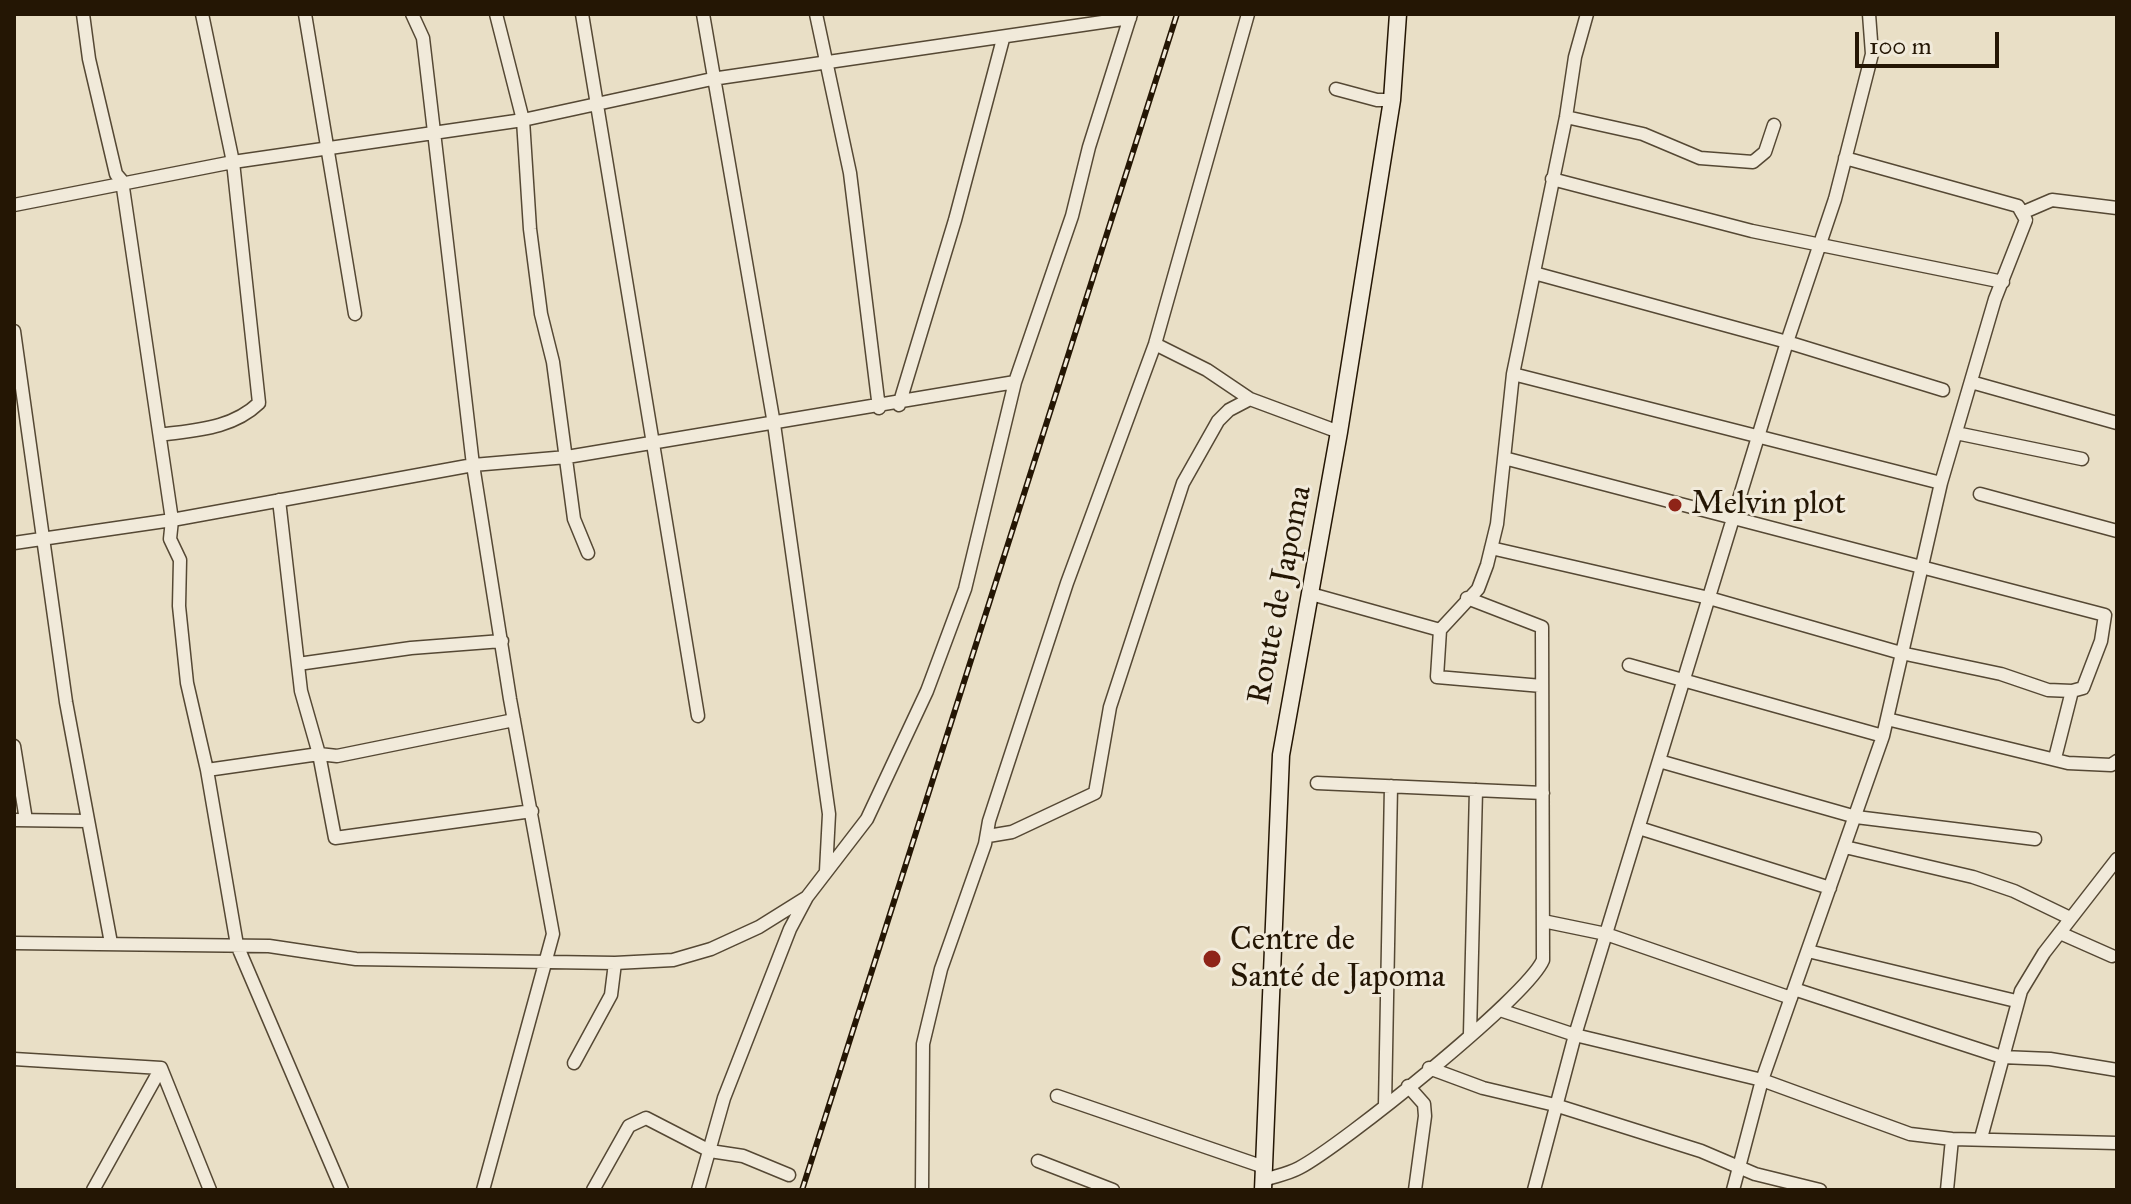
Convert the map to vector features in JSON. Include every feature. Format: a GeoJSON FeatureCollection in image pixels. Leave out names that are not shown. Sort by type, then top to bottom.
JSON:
{"type":"FeatureCollection","features":[{"type":"Feature","properties":{"kind":"street"},"geometry":{"type":"LineString","coordinates":[[83,14],[96,94],[116,174],[122,181],[172,520],[170,539],[180,560],[179,606],[187,683],[207,770],[237,945],[342,1190]]}},
{"type":"Feature","properties":{"kind":"street"},"geometry":{"type":"LineString","coordinates":[[160,435],[219,426],[246,416],[259,403],[233,162],[202,14]]}},
{"type":"Feature","properties":{"kind":"street"},"geometry":{"type":"LineString","coordinates":[[305,14],[355,314]]}},
{"type":"Feature","properties":{"kind":"street"},"geometry":{"type":"LineString","coordinates":[[412,14],[423,38],[473,465],[514,720],[553,934],[548,962],[483,1190]]}},
{"type":"Feature","properties":{"kind":"street"},"geometry":{"type":"LineString","coordinates":[[496,14],[523,120],[532,243],[567,457],[574,519],[588,553]]}},
{"type":"Feature","properties":{"kind":"street"},"geometry":{"type":"LineString","coordinates":[[582,14],[698,716]]}},
{"type":"Feature","properties":{"kind":"street"},"geometry":{"type":"LineString","coordinates":[[703,14],[774,424],[829,814],[826,871]]}},
{"type":"Feature","properties":{"kind":"street"},"geometry":{"type":"LineString","coordinates":[[816,14],[850,173],[879,408]]}},
{"type":"Feature","properties":{"kind":"street"},"geometry":{"type":"LineString","coordinates":[[922,1190],[923,1044],[959,911],[988,836],[989,821],[1033,684],[1155,344],[1248,14]]}},
{"type":"Feature","properties":{"kind":"street","name":"Route de Japoma"},"geometry":{"type":"LineString","coordinates":[[1264,1179],[1281,755],[1339,432],[1392,100],[1398,14]]}},
{"type":"Feature","properties":{"kind":"street"},"geometry":{"type":"LineString","coordinates":[[1542,686],[1437,677],[1440,630],[1483,580],[1491,548],[1513,374],[1566,117],[1575,57],[1587,14]]}},
{"type":"Feature","properties":{"kind":"street"},"geometry":{"type":"LineString","coordinates":[[1534,1190],[1575,1035],[1845,158],[1872,54],[1869,14]]}},
{"type":"Feature","properties":{"kind":"street"},"geometry":{"type":"LineString","coordinates":[[14,205],[122,181],[132,183],[328,146],[523,120],[712,79],[1003,39],[1131,16],[1092,137],[1072,216],[1049,273],[1015,382],[965,589],[927,691],[867,819],[807,897],[785,940],[727,1089],[698,1190]]}},
{"type":"Feature","properties":{"kind":"street"},"geometry":{"type":"LineString","coordinates":[[899,405],[955,220],[1003,39]]}},
{"type":"Feature","properties":{"kind":"street"},"geometry":{"type":"LineString","coordinates":[[1336,89],[1377,100],[1392,100]]}},
{"type":"Feature","properties":{"kind":"street"},"geometry":{"type":"LineString","coordinates":[[1566,117],[1643,134],[1700,158],[1753,162],[1765,152],[1774,125]]}},
{"type":"Feature","properties":{"kind":"street"},"geometry":{"type":"LineString","coordinates":[[1733,1190],[1762,1080],[1883,736],[1941,483],[2003,282],[2026,220],[2018,206],[1845,158]]}},
{"type":"Feature","properties":{"kind":"street"},"geometry":{"type":"LineString","coordinates":[[1552,179],[1752,231],[1820,242],[2003,282]]}},
{"type":"Feature","properties":{"kind":"street"},"geometry":{"type":"LineString","coordinates":[[2024,212],[2052,200],[2117,208]]}},
{"type":"Feature","properties":{"kind":"street"},"geometry":{"type":"LineString","coordinates":[[1534,273],[1787,342],[1943,390]]}},
{"type":"Feature","properties":{"kind":"street"},"geometry":{"type":"LineString","coordinates":[[14,331],[66,702],[111,943]]}},
{"type":"Feature","properties":{"kind":"street"},"geometry":{"type":"LineString","coordinates":[[1155,344],[1207,370],[1250,399],[1339,432]]}},
{"type":"Feature","properties":{"kind":"street"},"geometry":{"type":"LineString","coordinates":[[1513,374],[1941,483]]}},
{"type":"Feature","properties":{"kind":"street"},"geometry":{"type":"LineString","coordinates":[[14,543],[42,538],[59,539],[172,520],[473,465],[567,457],[899,405],[1015,382]]}},
{"type":"Feature","properties":{"kind":"street"},"geometry":{"type":"LineString","coordinates":[[1971,382],[2117,423]]}},
{"type":"Feature","properties":{"kind":"street"},"geometry":{"type":"LineString","coordinates":[[988,836],[1005,835],[1095,793],[1110,707],[1183,483],[1218,421],[1250,399]]}},
{"type":"Feature","properties":{"kind":"street"},"geometry":{"type":"LineString","coordinates":[[1956,433],[2082,459]]}},
{"type":"Feature","properties":{"kind":"street"},"geometry":{"type":"LineString","coordinates":[[1491,548],[1709,598],[1901,653],[2001,674],[2048,690],[2083,688],[2091,675],[2105,615],[2003,591],[1923,566],[1504,458]]}},
{"type":"Feature","properties":{"kind":"street"},"geometry":{"type":"LineString","coordinates":[[1980,494],[2117,531]]}},
{"type":"Feature","properties":{"kind":"street"},"geometry":{"type":"LineString","coordinates":[[279,500],[301,691],[319,754],[337,839],[532,811]]}},
{"type":"Feature","properties":{"kind":"street"},"geometry":{"type":"LineString","coordinates":[[1311,594],[1440,630]]}},
{"type":"Feature","properties":{"kind":"street"},"geometry":{"type":"LineString","coordinates":[[1057,1096],[1264,1179],[1299,1168],[1385,1105],[1500,1010],[1539,969],[1543,960],[1542,627],[1467,598]]}},
{"type":"Feature","properties":{"kind":"street"},"geometry":{"type":"LineString","coordinates":[[298,664],[411,648],[502,641]]}},
{"type":"Feature","properties":{"kind":"street"},"geometry":{"type":"LineString","coordinates":[[1629,665],[1883,736]]}},
{"type":"Feature","properties":{"kind":"street"},"geometry":{"type":"LineString","coordinates":[[2055,758],[2072,691]]}},
{"type":"Feature","properties":{"kind":"street"},"geometry":{"type":"LineString","coordinates":[[1887,719],[2081,765],[2111,765],[2117,761]]}},
{"type":"Feature","properties":{"kind":"street"},"geometry":{"type":"LineString","coordinates":[[207,770],[319,754],[337,756],[514,720]]}},
{"type":"Feature","properties":{"kind":"street"},"geometry":{"type":"LineString","coordinates":[[14,746],[20,820],[88,821]]}},
{"type":"Feature","properties":{"kind":"street"},"geometry":{"type":"LineString","coordinates":[[1659,761],[1856,817],[2035,839]]}},
{"type":"Feature","properties":{"kind":"street"},"geometry":{"type":"LineString","coordinates":[[1317,783],[1543,793]]}},
{"type":"Feature","properties":{"kind":"street"},"geometry":{"type":"LineString","coordinates":[[1385,1105],[1391,786]]}},
{"type":"Feature","properties":{"kind":"street"},"geometry":{"type":"LineString","coordinates":[[1470,1034],[1476,790]]}},
{"type":"Feature","properties":{"kind":"street"},"geometry":{"type":"LineString","coordinates":[[1639,828],[1830,888]]}},
{"type":"Feature","properties":{"kind":"street"},"geometry":{"type":"LineString","coordinates":[[1845,847],[1973,877],[2014,891],[2070,918]]}},
{"type":"Feature","properties":{"kind":"street"},"geometry":{"type":"LineString","coordinates":[[1981,1138],[2016,1001],[2070,918],[2112,875],[2117,859]]}},
{"type":"Feature","properties":{"kind":"street"},"geometry":{"type":"LineString","coordinates":[[14,943],[237,945],[356,959],[615,963],[687,957],[759,927],[807,897]]}},
{"type":"Feature","properties":{"kind":"street"},"geometry":{"type":"LineString","coordinates":[[1543,921],[1606,934],[2002,1057],[2050,1059],[2117,1070]]}},
{"type":"Feature","properties":{"kind":"street"},"geometry":{"type":"LineString","coordinates":[[2060,933],[2112,956]]}},
{"type":"Feature","properties":{"kind":"street"},"geometry":{"type":"LineString","coordinates":[[1808,951],[2016,1001]]}},
{"type":"Feature","properties":{"kind":"street"},"geometry":{"type":"LineString","coordinates":[[574,1063],[611,995],[615,963]]}},
{"type":"Feature","properties":{"kind":"street"},"geometry":{"type":"LineString","coordinates":[[1500,1010],[1575,1035],[1762,1080],[1910,1134],[1952,1139],[2117,1143]]}},
{"type":"Feature","properties":{"kind":"street"},"geometry":{"type":"LineString","coordinates":[[14,1059],[161,1068]]}},
{"type":"Feature","properties":{"kind":"street"},"geometry":{"type":"LineString","coordinates":[[93,1190],[161,1068]]}},
{"type":"Feature","properties":{"kind":"street"},"geometry":{"type":"LineString","coordinates":[[161,1068],[210,1190]]}},
{"type":"Feature","properties":{"kind":"street"},"geometry":{"type":"LineString","coordinates":[[1429,1068],[1483,1088],[1555,1105],[1701,1151],[1760,1176],[1820,1190]]}},
{"type":"Feature","properties":{"kind":"street"},"geometry":{"type":"LineString","coordinates":[[1408,1086],[1424,1104],[1425,1116],[1415,1190]]}},
{"type":"Feature","properties":{"kind":"street"},"geometry":{"type":"LineString","coordinates":[[593,1190],[629,1126],[638,1120],[656,1121],[710,1151],[743,1156],[789,1175]]}},
{"type":"Feature","properties":{"kind":"street"},"geometry":{"type":"LineString","coordinates":[[1947,1190],[1952,1139]]}},
{"type":"Feature","properties":{"kind":"street"},"geometry":{"type":"LineString","coordinates":[[1038,1161],[1113,1190]]}},
{"type":"Feature","properties":{"kind":"railway"},"geometry":{"type":"LineString","coordinates":[[802,1190],[1177,14]]}},
{"type":"Feature","properties":{"kind":"place","name":"Melvin plot"},"geometry":{"type":"Point","coordinates":[1675,505]}},
{"type":"Feature","properties":{"kind":"place","name":"Centre de Santé de Japoma"},"geometry":{"type":"Point","coordinates":[1212,959]}}]}
